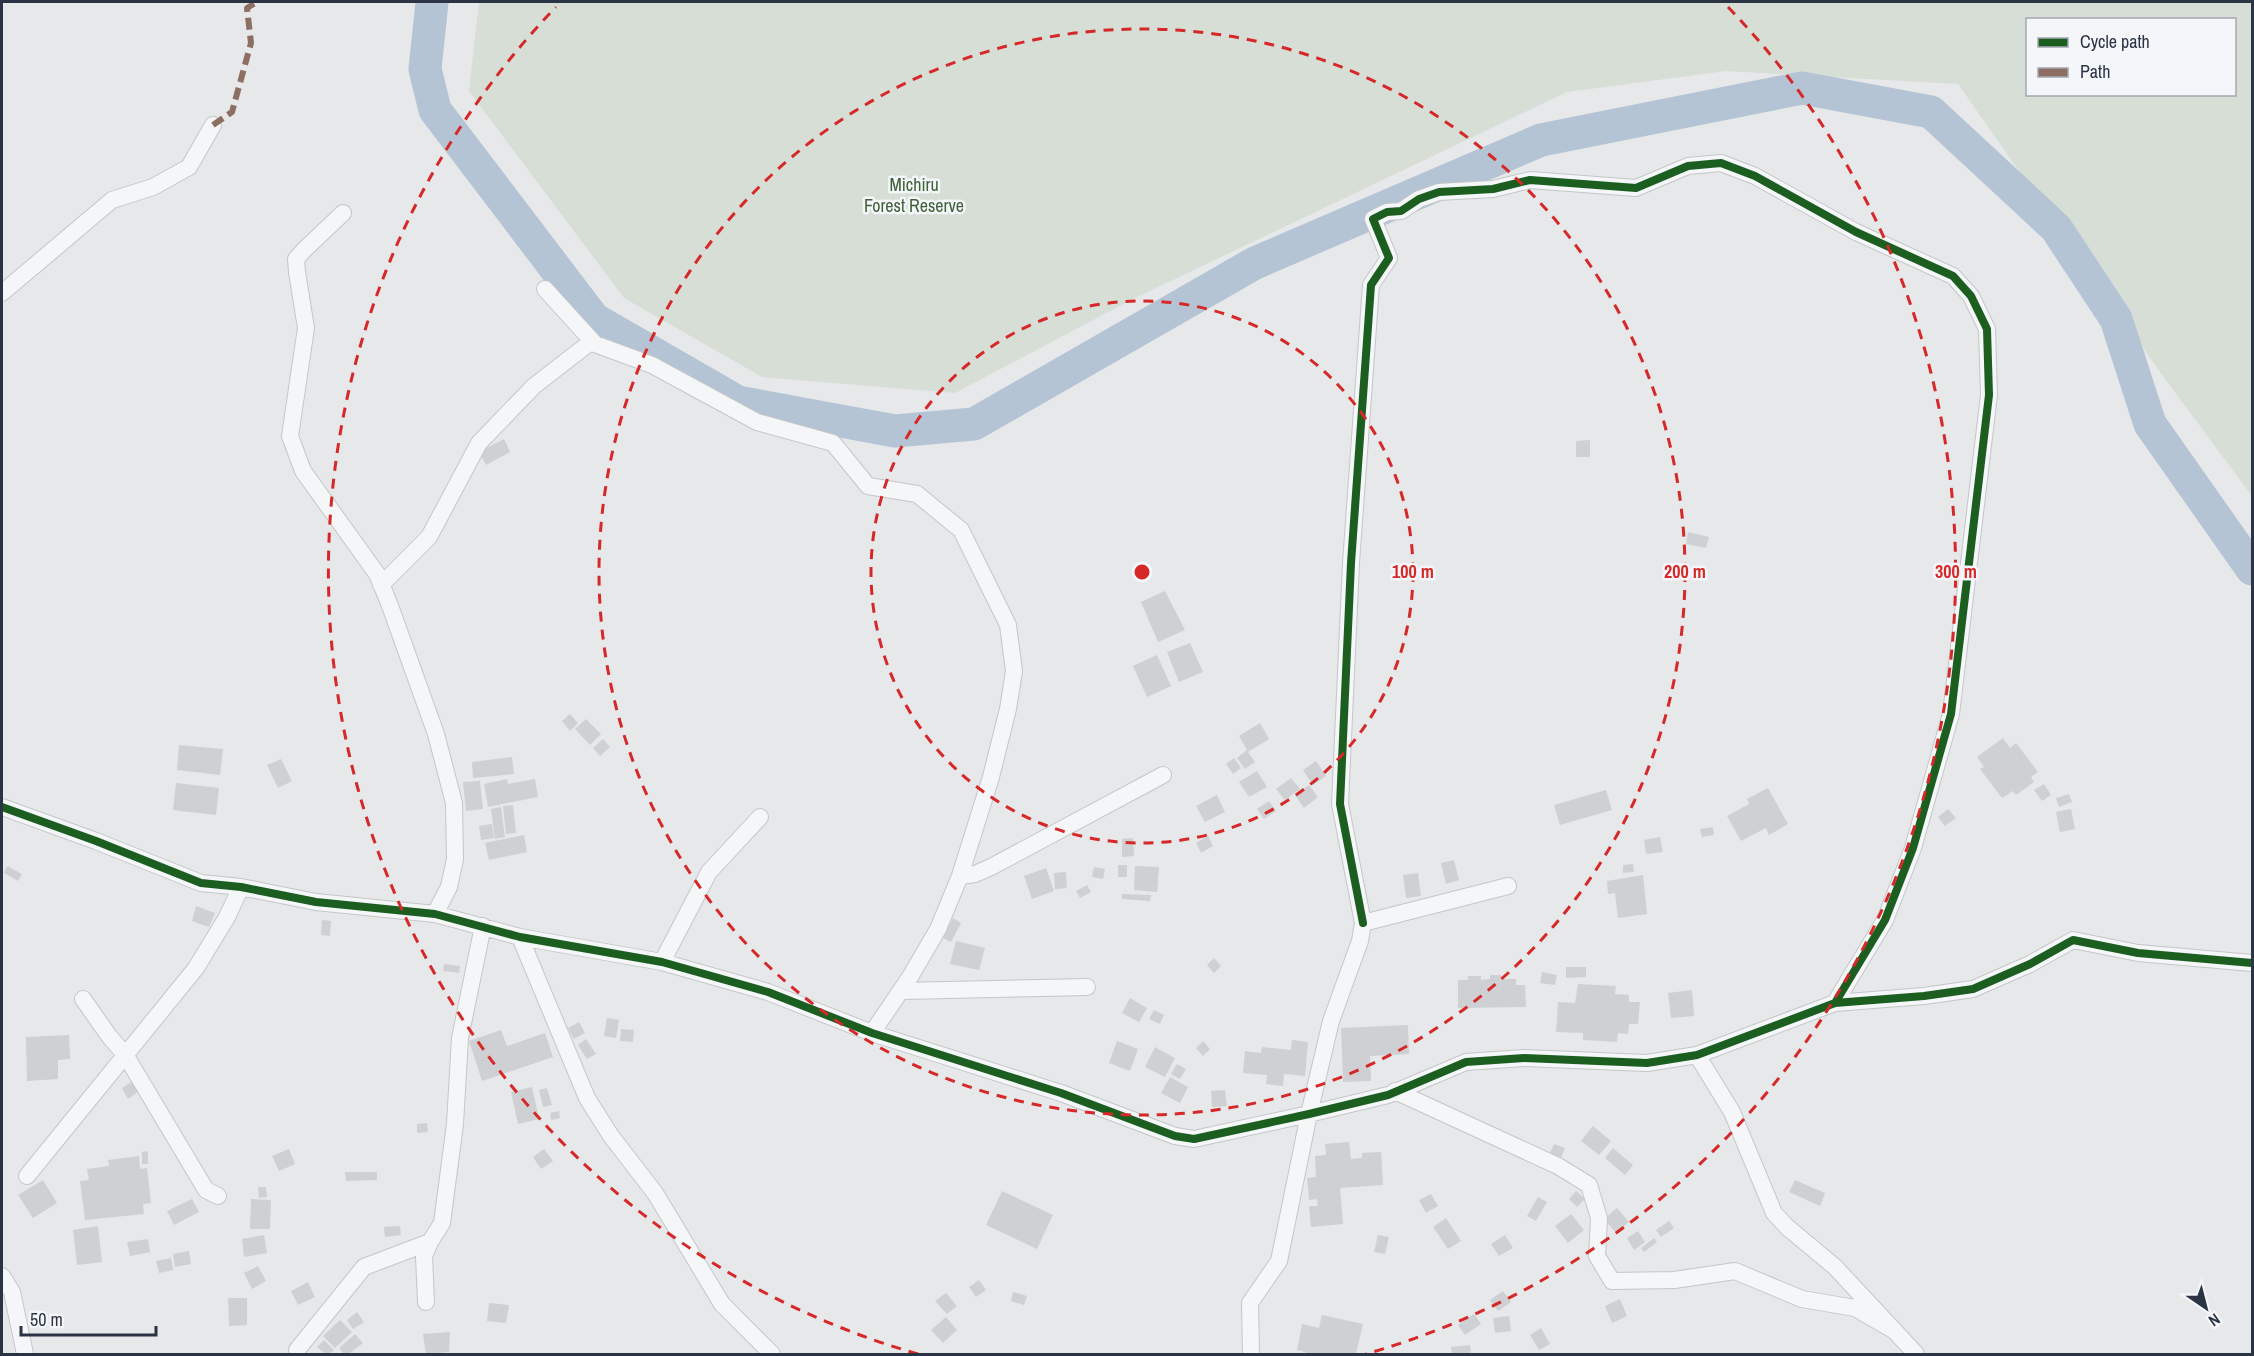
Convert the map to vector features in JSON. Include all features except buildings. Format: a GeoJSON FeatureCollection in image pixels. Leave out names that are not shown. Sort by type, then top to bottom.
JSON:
{"type":"FeatureCollection","features":[{"type":"Feature","properties":{"kind":"street"},"geometry":{"type":"LineString","coordinates":[[2,293],[112,200],[153,187],[189,167],[213,125]]}},
{"type":"Feature","properties":{"kind":"street"},"geometry":{"type":"LineString","coordinates":[[1251,1354],[1250,1303],[1279,1261],[1309,1114],[1331,1021],[1360,941],[1363,922],[1340,804],[1351,563],[1371,285],[1389,258],[1373,219],[1387,212],[1401,211],[1419,199],[1439,192],[1493,189],[1530,180],[1636,188],[1688,166],[1721,164],[1755,176],[1856,232],[1953,276],[1971,296],[1987,329],[1989,395],[1951,714],[1913,848],[1885,920],[1835,1003]]}},
{"type":"Feature","properties":{"kind":"street"},"geometry":{"type":"LineString","coordinates":[[343,213],[296,259],[306,328],[290,436],[303,471],[376,574],[436,734],[454,803],[454,859],[448,887],[435,914]]}},
{"type":"Feature","properties":{"kind":"street"},"geometry":{"type":"LineString","coordinates":[[545,289],[595,344],[652,365],[757,422],[833,443],[868,486],[917,494],[961,530],[1008,625],[1014,671],[1008,709],[991,777],[960,876],[938,929],[872,1034]]}},
{"type":"Feature","properties":{"kind":"street"},"geometry":{"type":"LineString","coordinates":[[381,585],[429,537],[479,443],[534,386],[592,340]]}},
{"type":"Feature","properties":{"kind":"street"},"geometry":{"type":"LineString","coordinates":[[960,876],[975,874],[991,867],[1163,774]]}},
{"type":"Feature","properties":{"kind":"street"},"geometry":{"type":"LineString","coordinates":[[2,807],[201,883],[241,887],[316,902],[435,914],[520,937],[662,962],[768,992],[872,1034],[1061,1093],[1175,1136],[1194,1139],[1309,1114],[1395,1091],[1466,1062],[1524,1058],[1647,1063],[1697,1055],[1835,1003],[1924,996],[1973,989],[2030,964],[2073,940],[2138,953],[2253,963]]}},
{"type":"Feature","properties":{"kind":"street"},"geometry":{"type":"LineString","coordinates":[[662,962],[709,872],[760,816]]}},
{"type":"Feature","properties":{"kind":"street"},"geometry":{"type":"LineString","coordinates":[[1363,922],[1508,886]]}},
{"type":"Feature","properties":{"kind":"street"},"geometry":{"type":"LineString","coordinates":[[27,1176],[196,968],[227,917],[241,887]]}},
{"type":"Feature","properties":{"kind":"street"},"geometry":{"type":"LineString","coordinates":[[426,1302],[424,1256],[442,1223],[455,1124],[460,1038],[483,926]]}},
{"type":"Feature","properties":{"kind":"street"},"geometry":{"type":"LineString","coordinates":[[520,937],[587,1098],[611,1136],[654,1193],[722,1304],[772,1354]]}},
{"type":"Feature","properties":{"kind":"street"},"geometry":{"type":"LineString","coordinates":[[901,990],[1087,987]]}},
{"type":"Feature","properties":{"kind":"street"},"geometry":{"type":"LineString","coordinates":[[84,999],[109,1036],[126,1056],[206,1191],[218,1196]]}},
{"type":"Feature","properties":{"kind":"street"},"geometry":{"type":"LineString","coordinates":[[1697,1055],[1732,1112],[1774,1213],[1787,1227],[1835,1267],[1916,1354]]}},
{"type":"Feature","properties":{"kind":"street"},"geometry":{"type":"LineString","coordinates":[[1395,1091],[1558,1166],[1589,1185],[1599,1218],[1597,1256],[1612,1281],[1674,1280],[1735,1271],[1802,1299],[1855,1308],[1895,1331]]}},
{"type":"Feature","properties":{"kind":"street"},"geometry":{"type":"LineString","coordinates":[[297,1350],[364,1267],[430,1242]]}},
{"type":"Feature","properties":{"kind":"street"},"geometry":{"type":"LineString","coordinates":[[2,1276],[12,1292],[25,1354]]}},
{"type":"Feature","properties":{"kind":"green space","name":"Michiru Forest Reserve"},"geometry":{"type":"Polygon","coordinates":[[[479,2],[2252,2],[2252,496],[2165,379],[1958,84],[1726,71],[1567,92],[1133,299],[955,393],[762,377],[624,298],[469,91],[479,2]]]}},
{"type":"Feature","properties":{"kind":"waterway"},"geometry":{"type":"LineString","coordinates":[[432,2],[425,69],[435,110],[594,319],[738,402],[895,431],[974,424],[1255,263],[1541,140],[1802,88],[1931,112],[2056,228],[2116,319],[2150,424],[2252,569]]}},
{"type":"Feature","properties":{"kind":"marked path"},"geometry":{"type":"LineString","coordinates":[[213,125],[232,112],[251,43],[247,8],[257,2]]}},
{"type":"Feature","properties":{"kind":"cycle path"},"geometry":{"type":"LineString","coordinates":[[1363,923],[1340,804],[1351,563],[1371,285],[1389,258],[1373,219],[1387,212],[1401,211],[1419,199],[1439,192],[1493,189],[1530,180],[1636,188],[1688,166],[1721,163],[1755,176],[1856,232],[1953,276],[1971,296],[1987,329],[1989,395],[1951,714],[1913,848],[1885,920],[1835,1003]]}},
{"type":"Feature","properties":{"kind":"cycle path"},"geometry":{"type":"LineString","coordinates":[[2,807],[201,883],[241,887],[316,902],[435,914],[520,937],[662,962],[768,992],[872,1033],[1061,1093],[1175,1136],[1194,1139],[1388,1095],[1466,1062],[1524,1058],[1647,1063],[1697,1055],[1835,1003],[1924,996],[1973,989],[2030,964],[2073,940],[2138,953],[2252,963]]}}]}
